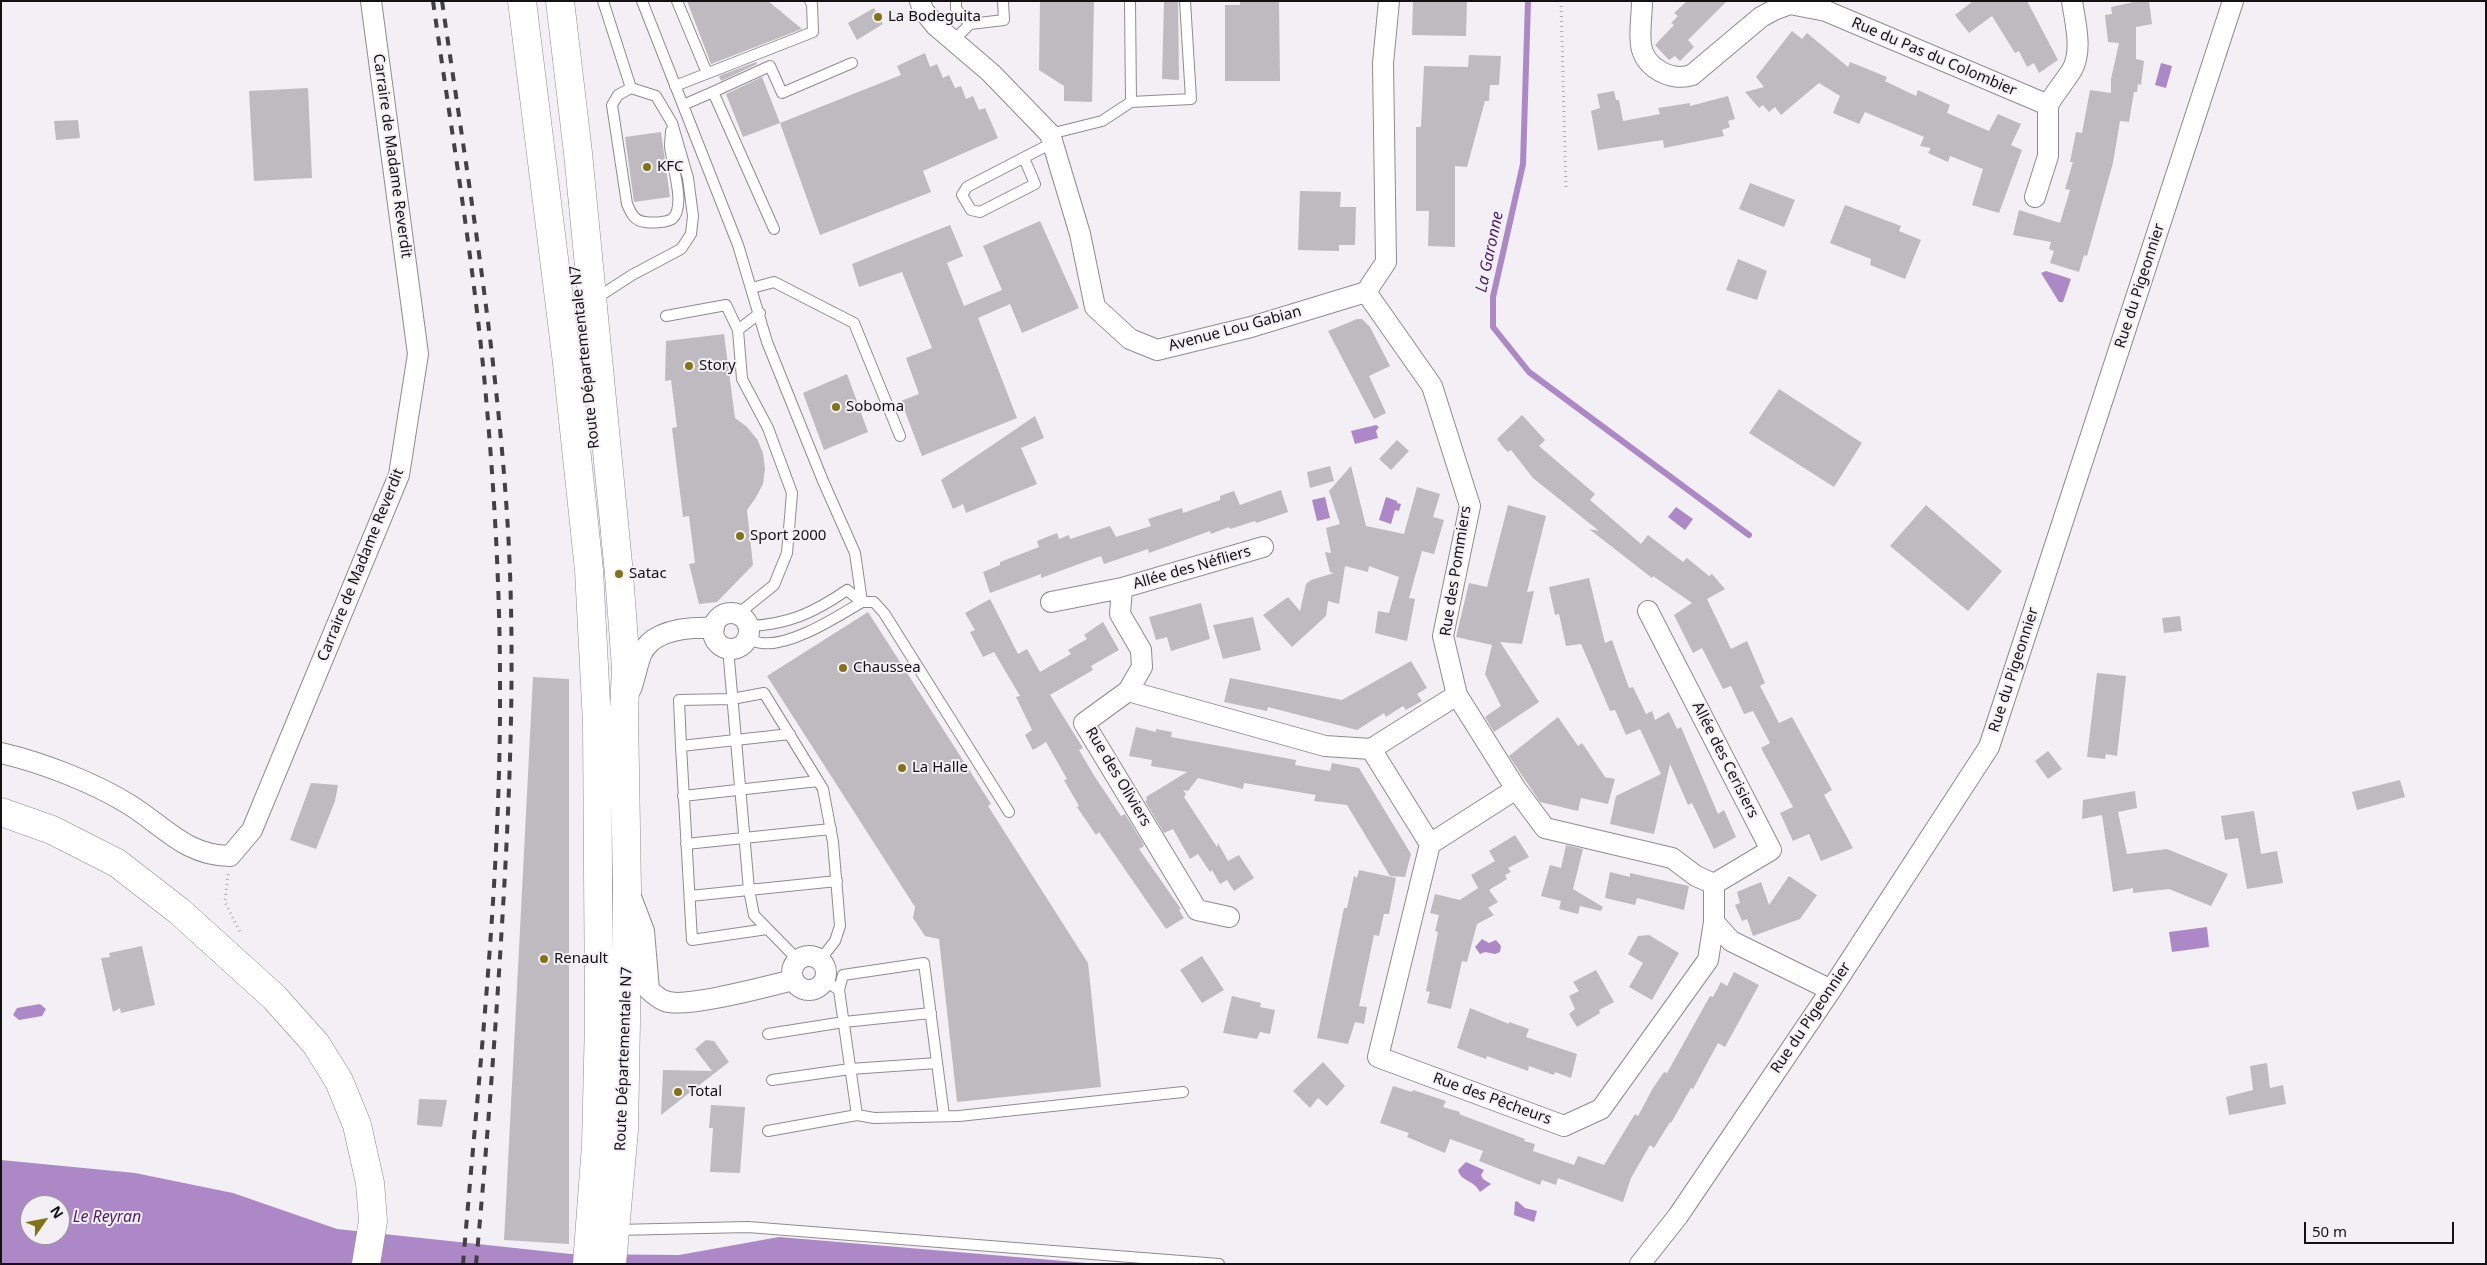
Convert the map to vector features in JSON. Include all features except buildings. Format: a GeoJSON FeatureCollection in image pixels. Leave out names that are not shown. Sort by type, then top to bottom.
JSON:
{"type":"FeatureCollection","features":[{"type":"Feature","properties":{"kind":"main road"},"geometry":{"type":"LineString","coordinates":[[506,1],[519,55],[529,126],[544,182]]}},
{"type":"Feature","properties":{"kind":"main road"},"geometry":{"type":"LineString","coordinates":[[522,1],[567,363],[589,570],[597,723],[599,1020],[596,1145],[604,1249]]}},
{"type":"Feature","properties":{"kind":"main road","name":"Route Départementale N7"},"geometry":{"type":"LineString","coordinates":[[543,1],[584,340],[609,576],[616,669],[624,712]]}},
{"type":"Feature","properties":{"kind":"main road","name":"Route Départementale N7"},"geometry":{"type":"LineString","coordinates":[[560,1],[578,153],[620,584],[626,668],[624,712],[627,889],[624,1130],[604,1249]]}},
{"type":"Feature","properties":{"kind":"main road"},"geometry":{"type":"LineString","coordinates":[[1,812],[52,830],[117,863],[179,911],[274,997],[316,1044],[339,1081],[357,1125],[370,1183],[373,1221],[366,1264]]}},
{"type":"Feature","properties":{"kind":"street","name":"Carraire de Madame Reverdit"},"geometry":{"type":"LineString","coordinates":[[230,856],[252,830],[399,475],[418,354],[371,1]]}},
{"type":"Feature","properties":{"kind":"street","name":"Avenue Lou Gabian"},"geometry":{"type":"LineString","coordinates":[[920,1],[923,10],[932,21],[991,73],[1051,139],[1080,234],[1095,307],[1130,339],[1157,350],[1251,327],[1366,292]]}},
{"type":"Feature","properties":{"kind":"street"},"geometry":{"type":"LineString","coordinates":[[1366,292],[1386,262],[1382,62],[1389,1]]}},
{"type":"Feature","properties":{"kind":"street","name":"Rue du Pas du Colombier"},"geometry":{"type":"LineString","coordinates":[[1642,1],[1641,46],[1648,61],[1660,71],[1672,76],[1683,78],[1692,75],[1761,17],[1790,4],[1826,10],[2048,105]]}},
{"type":"Feature","properties":{"kind":"street"},"geometry":{"type":"LineString","coordinates":[[2035,197],[2048,156],[2048,105],[2073,68],[2077,54],[2077,33],[2072,1]]}},
{"type":"Feature","properties":{"kind":"street","name":"Rue du Pigeonnier"},"geometry":{"type":"LineString","coordinates":[[1640,1264],[1678,1216],[1831,990],[1989,747],[2233,1]]}},
{"type":"Feature","properties":{"kind":"street","name":"Rue des Pommiers"},"geometry":{"type":"LineString","coordinates":[[1366,292],[1432,386],[1470,506],[1443,636],[1457,695],[1516,789],[1545,828],[1672,858],[1696,876],[1714,884]]}},
{"type":"Feature","properties":{"kind":"street","name":"Allée des Néfliers"},"geometry":{"type":"LineString","coordinates":[[1051,602],[1122,588],[1263,547]]}},
{"type":"Feature","properties":{"kind":"street","name":"Allée des Néfliers"},"geometry":{"type":"LineString","coordinates":[[1122,588],[1120,614],[1141,650],[1142,667],[1128,691]]}},
{"type":"Feature","properties":{"kind":"street","name":"Allée des Cerisiers"},"geometry":{"type":"LineString","coordinates":[[1648,611],[1771,850],[1714,884]]}},
{"type":"Feature","properties":{"kind":"street"},"geometry":{"type":"LineString","coordinates":[[725,614],[744,626],[740,646],[728,648],[715,638],[714,628],[716,622],[725,614]]}},
{"type":"Feature","properties":{"kind":"street","name":"Route Départementale N7"},"geometry":{"type":"LineString","coordinates":[[624,712],[646,647],[670,632],[714,628]]}},
{"type":"Feature","properties":{"kind":"street"},"geometry":{"type":"LineString","coordinates":[[1128,691],[1325,746],[1371,749],[1457,695]]}},
{"type":"Feature","properties":{"kind":"street","name":"Rue des Oliviers"},"geometry":{"type":"LineString","coordinates":[[1128,691],[1084,723],[1197,910],[1228,917]]}},
{"type":"Feature","properties":{"kind":"street"},"geometry":{"type":"LineString","coordinates":[[1371,749],[1430,844],[1516,789]]}},
{"type":"Feature","properties":{"kind":"street"},"geometry":{"type":"LineString","coordinates":[[1,753],[65,773],[128,804],[191,848],[211,856],[230,856]]}},
{"type":"Feature","properties":{"kind":"street","name":"Rue des Pêcheurs"},"geometry":{"type":"LineString","coordinates":[[1430,844],[1378,1057],[1564,1126],[1601,1109],[1708,960],[1714,922]]}},
{"type":"Feature","properties":{"kind":"street"},"geometry":{"type":"LineString","coordinates":[[1714,884],[1714,922],[1731,941],[1831,990]]}},
{"type":"Feature","properties":{"kind":"street","name":"Route Départementale N7"},"geometry":{"type":"LineString","coordinates":[[627,889],[644,931],[649,990],[666,1002],[679,1003],[793,980]]}},
{"type":"Feature","properties":{"kind":"street"},"geometry":{"type":"LineString","coordinates":[[811,956],[820,960],[832,985],[806,990],[797,986],[793,980],[791,970],[798,959],[811,956]]}},
{"type":"Feature","properties":{"kind":"lane"},"geometry":{"type":"LineString","coordinates":[[603,1],[631,88],[618,95],[612,105],[627,204],[632,216],[642,222],[656,223],[671,219],[677,212],[678,190],[670,146],[672,123]]}},
{"type":"Feature","properties":{"kind":"lane"},"geometry":{"type":"LineString","coordinates":[[642,1],[738,245],[760,313],[767,342],[823,481],[856,553],[862,602]]}},
{"type":"Feature","properties":{"kind":"lane"},"geometry":{"type":"LineString","coordinates":[[677,1],[707,73]]}},
{"type":"Feature","properties":{"kind":"lane"},"geometry":{"type":"LineString","coordinates":[[675,86],[813,32],[812,4],[810,1]]}},
{"type":"Feature","properties":{"kind":"lane"},"geometry":{"type":"LineString","coordinates":[[956,1],[956,9],[970,24]]}},
{"type":"Feature","properties":{"kind":"lane"},"geometry":{"type":"LineString","coordinates":[[953,41],[970,24],[1004,20],[1003,1]]}},
{"type":"Feature","properties":{"kind":"lane"},"geometry":{"type":"LineString","coordinates":[[1130,1],[1131,102]]}},
{"type":"Feature","properties":{"kind":"lane"},"geometry":{"type":"LineString","coordinates":[[1024,158],[1035,184],[980,212],[971,210],[962,195],[967,187],[1024,158],[1051,139],[1102,121],[1131,102],[1191,99],[1186,1]]}},
{"type":"Feature","properties":{"kind":"lane"},"geometry":{"type":"LineString","coordinates":[[683,106],[770,66],[782,93],[852,63]]}},
{"type":"Feature","properties":{"kind":"lane","name":"Route Départementale N7"},"geometry":{"type":"LineString","coordinates":[[592,301],[632,275],[681,249],[691,234],[693,216],[688,178],[672,123],[656,96],[631,88]]}},
{"type":"Feature","properties":{"kind":"lane"},"geometry":{"type":"LineString","coordinates":[[713,92],[774,229]]}},
{"type":"Feature","properties":{"kind":"lane"},"geometry":{"type":"LineString","coordinates":[[752,288],[774,282],[854,323],[900,436]]}},
{"type":"Feature","properties":{"kind":"lane"},"geometry":{"type":"LineString","coordinates":[[666,316],[726,305],[738,330],[742,379],[768,428],[792,494],[787,553],[774,585],[744,626]]}},
{"type":"Feature","properties":{"kind":"lane"},"geometry":{"type":"LineString","coordinates":[[738,330],[760,313]]}},
{"type":"Feature","properties":{"kind":"lane"},"geometry":{"type":"LineString","coordinates":[[744,626],[761,625],[803,617],[847,590],[862,602]]}},
{"type":"Feature","properties":{"kind":"lane"},"geometry":{"type":"LineString","coordinates":[[744,626],[762,644],[781,641],[811,631],[862,602],[874,602],[884,613],[1009,812]]}},
{"type":"Feature","properties":{"kind":"lane"},"geometry":{"type":"LineString","coordinates":[[728,648],[743,837],[754,915],[798,959]]}},
{"type":"Feature","properties":{"kind":"lane"},"geometry":{"type":"LineString","coordinates":[[768,929],[692,940],[679,700],[732,698],[764,693],[823,789],[831,830],[840,926],[835,941],[820,960]]}},
{"type":"Feature","properties":{"kind":"lane"},"geometry":{"type":"LineString","coordinates":[[681,746],[790,734]]}},
{"type":"Feature","properties":{"kind":"lane"},"geometry":{"type":"LineString","coordinates":[[684,796],[818,781]]}},
{"type":"Feature","properties":{"kind":"lane"},"geometry":{"type":"LineString","coordinates":[[686,844],[831,830]]}},
{"type":"Feature","properties":{"kind":"lane"},"geometry":{"type":"LineString","coordinates":[[690,896],[837,881]]}},
{"type":"Feature","properties":{"kind":"lane"},"geometry":{"type":"LineString","coordinates":[[857,1115],[844,1022],[832,985],[843,975],[924,963],[944,1116]]}},
{"type":"Feature","properties":{"kind":"lane"},"geometry":{"type":"LineString","coordinates":[[768,1034],[844,1022],[931,1013]]}},
{"type":"Feature","properties":{"kind":"lane"},"geometry":{"type":"LineString","coordinates":[[772,1080],[850,1069],[938,1063]]}},
{"type":"Feature","properties":{"kind":"lane"},"geometry":{"type":"LineString","coordinates":[[768,1131],[857,1115],[874,1118],[944,1116],[1183,1092]]}},
{"type":"Feature","properties":{"kind":"lane"},"geometry":{"type":"LineString","coordinates":[[604,1249],[748,1227],[1219,1264]]}},
{"type":"Feature","properties":{"kind":"path"},"geometry":{"type":"LineString","coordinates":[[1561,1],[1566,189]]}},
{"type":"Feature","properties":{"kind":"path"},"geometry":{"type":"LineString","coordinates":[[230,856],[225,902],[242,937]]}},
{"type":"Feature","properties":{"kind":"water"},"geometry":{"type":"Polygon","coordinates":[[[2161,63],[2172,66],[2166,88],[2155,85],[2161,63]]]}},
{"type":"Feature","properties":{"kind":"water"},"geometry":{"type":"Polygon","coordinates":[[[2046,271],[2071,279],[2063,302],[2059,302],[2041,273],[2046,271]]]}},
{"type":"Feature","properties":{"kind":"water"},"geometry":{"type":"Polygon","coordinates":[[[1376,425],[1379,427],[1376,431],[1378,438],[1355,444],[1351,431],[1376,425]]]}},
{"type":"Feature","properties":{"kind":"water"},"geometry":{"type":"Polygon","coordinates":[[[1325,497],[1330,518],[1317,521],[1312,500],[1325,497]]]}},
{"type":"Feature","properties":{"kind":"water"},"geometry":{"type":"Polygon","coordinates":[[[1386,497],[1401,504],[1399,511],[1395,510],[1391,524],[1379,520],[1386,497]]]}},
{"type":"Feature","properties":{"kind":"water"},"geometry":{"type":"Polygon","coordinates":[[[1676,507],[1693,519],[1685,530],[1668,517],[1676,507]]]}},
{"type":"Feature","properties":{"kind":"water"},"geometry":{"type":"Polygon","coordinates":[[[2207,927],[2209,947],[2172,952],[2169,932],[2207,927]]]}},
{"type":"Feature","properties":{"kind":"water"},"geometry":{"type":"Polygon","coordinates":[[[1482,939],[1489,943],[1496,940],[1501,946],[1500,952],[1480,954],[1475,947],[1482,939]]]}},
{"type":"Feature","properties":{"kind":"water"},"geometry":{"type":"Polygon","coordinates":[[[40,1004],[46,1009],[42,1016],[19,1020],[13,1015],[17,1008],[40,1004]]]}},
{"type":"Feature","properties":{"kind":"water","name":"Le Reyran"},"geometry":{"type":"Polygon","coordinates":[[[1,1160],[135,1173],[233,1193],[337,1229],[571,1254],[679,1255],[779,1237],[1099,1264],[1,1264],[1,1160]]]}},
{"type":"Feature","properties":{"kind":"water"},"geometry":{"type":"Polygon","coordinates":[[[1466,1162],[1484,1170],[1481,1175],[1483,1179],[1491,1184],[1480,1192],[1474,1185],[1462,1177],[1458,1170],[1466,1162]]]}},
{"type":"Feature","properties":{"kind":"water"},"geometry":{"type":"Polygon","coordinates":[[[1517,1201],[1525,1208],[1537,1211],[1534,1222],[1514,1215],[1515,1202],[1517,1201]]]}},
{"type":"Feature","properties":{"kind":"waterway","name":"La Garonne"},"geometry":{"type":"LineString","coordinates":[[1528,1],[1523,164],[1493,297],[1493,327],[1529,372],[1749,535]]}},
{"type":"Feature","properties":{"kind":"railway"},"geometry":{"type":"LineString","coordinates":[[433,1],[480,338],[491,461],[499,610],[499,758],[493,903],[463,1264]]}},
{"type":"Feature","properties":{"kind":"railway"},"geometry":{"type":"LineString","coordinates":[[442,1],[487,312],[501,437],[511,602],[512,653],[506,857],[488,1130],[476,1264]]}},
{"type":"Feature","properties":{"kind":"place","name":"La Bodeguita"},"geometry":{"type":"Point","coordinates":[878,17]}},
{"type":"Feature","properties":{"kind":"place","name":"KFC"},"geometry":{"type":"Point","coordinates":[647,167]}},
{"type":"Feature","properties":{"kind":"place","name":"Story"},"geometry":{"type":"Point","coordinates":[689,366]}},
{"type":"Feature","properties":{"kind":"place","name":"Soboma"},"geometry":{"type":"Point","coordinates":[836,407]}},
{"type":"Feature","properties":{"kind":"place","name":"Sport 2000"},"geometry":{"type":"Point","coordinates":[740,536]}},
{"type":"Feature","properties":{"kind":"place","name":"Satac"},"geometry":{"type":"Point","coordinates":[619,574]}},
{"type":"Feature","properties":{"kind":"place","name":"Chaussea"},"geometry":{"type":"Point","coordinates":[843,668]}},
{"type":"Feature","properties":{"kind":"place","name":"La Halle"},"geometry":{"type":"Point","coordinates":[902,768]}},
{"type":"Feature","properties":{"kind":"place","name":"Renault"},"geometry":{"type":"Point","coordinates":[544,959]}},
{"type":"Feature","properties":{"kind":"place","name":"Total"},"geometry":{"type":"Point","coordinates":[678,1092]}}]}
